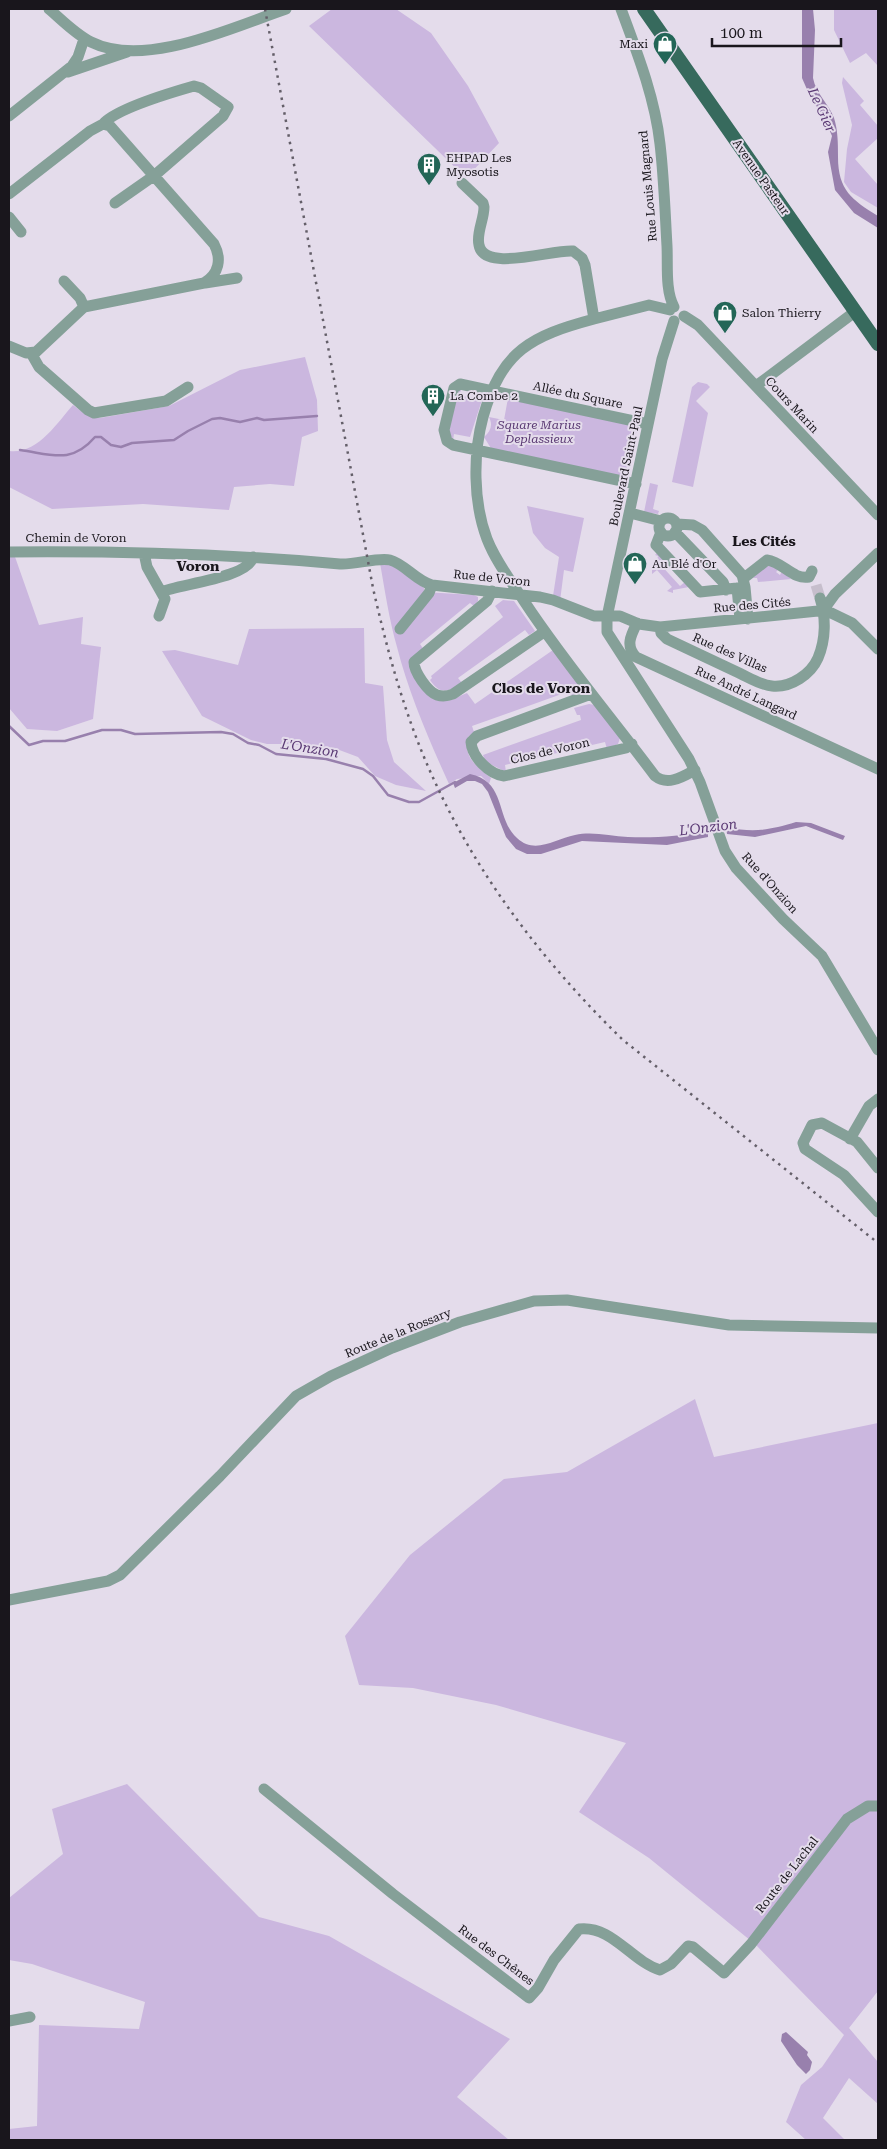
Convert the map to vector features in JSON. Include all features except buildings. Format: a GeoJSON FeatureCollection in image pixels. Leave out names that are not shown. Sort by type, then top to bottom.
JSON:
{"type":"FeatureCollection","features":[{"type":"Feature","properties":{"kind":"main road","name":"Avenue Pasteur"},"geometry":{"type":"LineString","coordinates":[[644,9],[878,344]]}},
{"type":"Feature","properties":{"kind":"street"},"geometry":{"type":"LineString","coordinates":[[49,9],[86,40],[110,48],[133,50],[173,48],[286,9]]}},
{"type":"Feature","properties":{"kind":"street","name":"Rue Louis Magnard"},"geometry":{"type":"LineString","coordinates":[[622,9],[648,90],[656,122],[664,194],[668,283],[672,308],[670,318],[679,318]]}},
{"type":"Feature","properties":{"kind":"street"},"geometry":{"type":"LineString","coordinates":[[86,40],[91,53],[87,64]]}},
{"type":"Feature","properties":{"kind":"street"},"geometry":{"type":"LineString","coordinates":[[9,116],[64,73],[78,57],[86,40]]}},
{"type":"Feature","properties":{"kind":"street"},"geometry":{"type":"LineString","coordinates":[[64,73],[133,50]]}},
{"type":"Feature","properties":{"kind":"street"},"geometry":{"type":"LineString","coordinates":[[9,194],[90,131],[119,112],[194,86],[201,88],[228,107],[223,116],[155,176],[115,203]]}},
{"type":"Feature","properties":{"kind":"street"},"geometry":{"type":"LineString","coordinates":[[103,124],[115,130],[214,244],[218,251],[219,260],[214,274],[204,283]]}},
{"type":"Feature","properties":{"kind":"street"},"geometry":{"type":"LineString","coordinates":[[462,183],[479,199],[484,207],[478,239],[479,248],[483,254],[494,260],[503,260],[566,250],[578,254],[585,265],[594,319]]}},
{"type":"Feature","properties":{"kind":"street"},"geometry":{"type":"LineString","coordinates":[[9,217],[21,232]]}},
{"type":"Feature","properties":{"kind":"street"},"geometry":{"type":"LineString","coordinates":[[31,354],[40,349],[84,307],[237,278]]}},
{"type":"Feature","properties":{"kind":"street"},"geometry":{"type":"LineString","coordinates":[[64,281],[80,298],[84,307]]}},
{"type":"Feature","properties":{"kind":"street"},"geometry":{"type":"LineString","coordinates":[[672,308],[649,305],[554,331],[530,342],[508,363],[492,391],[481,425],[476,450],[477,487],[486,538],[496,559],[544,632],[591,694],[659,779],[674,780],[695,770]]}},
{"type":"Feature","properties":{"kind":"street"},"geometry":{"type":"LineString","coordinates":[[756,386],[856,311]]}},
{"type":"Feature","properties":{"kind":"street","name":"Cours Marin"},"geometry":{"type":"LineString","coordinates":[[679,318],[698,325],[878,515]]}},
{"type":"Feature","properties":{"kind":"street","name":"Boulevard Saint-Paul"},"geometry":{"type":"LineString","coordinates":[[607,617],[664,352],[679,318]]}},
{"type":"Feature","properties":{"kind":"street"},"geometry":{"type":"LineString","coordinates":[[9,346],[31,354],[39,367],[88,410],[94,413],[166,401],[188,387]]}},
{"type":"Feature","properties":{"kind":"street","name":"Allée du Square"},"geometry":{"type":"LineString","coordinates":[[636,484],[453,445],[446,438],[444,430],[454,388],[460,384],[648,424]]}},
{"type":"Feature","properties":{"kind":"street"},"geometry":{"type":"LineString","coordinates":[[630,513],[661,527]]}},
{"type":"Feature","properties":{"kind":"street"},"geometry":{"type":"LineString","coordinates":[[738,586],[724,584],[669,518],[661,527],[656,545],[700,592],[738,586],[767,560],[775,562],[801,577],[813,577]]}},
{"type":"Feature","properties":{"kind":"street"},"geometry":{"type":"LineString","coordinates":[[676,528],[682,523],[700,527],[720,551],[738,586],[744,619]]}},
{"type":"Feature","properties":{"kind":"street"},"geometry":{"type":"LineString","coordinates":[[706,563],[720,551]]}},
{"type":"Feature","properties":{"kind":"street","name":"Chemin de Voron"},"geometry":{"type":"LineString","coordinates":[[9,552],[144,553],[253,557],[343,564],[378,560]]}},
{"type":"Feature","properties":{"kind":"street"},"geometry":{"type":"LineString","coordinates":[[144,553],[147,567],[165,602],[159,616]]}},
{"type":"Feature","properties":{"kind":"street"},"geometry":{"type":"LineString","coordinates":[[878,553],[835,594],[822,603],[852,623],[878,650]]}},
{"type":"Feature","properties":{"kind":"street"},"geometry":{"type":"LineString","coordinates":[[161,592],[174,587],[219,578],[244,568],[250,564],[253,557]]}},
{"type":"Feature","properties":{"kind":"street","name":"Rue de Voron"},"geometry":{"type":"LineString","coordinates":[[378,560],[392,561],[421,581],[432,586],[492,591],[553,600],[588,614],[607,617]]}},
{"type":"Feature","properties":{"kind":"street"},"geometry":{"type":"LineString","coordinates":[[400,629],[429,593],[432,586]]}},
{"type":"Feature","properties":{"kind":"street"},"geometry":{"type":"LineString","coordinates":[[492,591],[487,601],[414,662],[415,668],[434,694],[442,696],[454,694],[544,632]]}},
{"type":"Feature","properties":{"kind":"street","name":"Rue des Cités"},"geometry":{"type":"LineString","coordinates":[[607,617],[620,616],[637,623],[660,627],[801,614],[822,603]]}},
{"type":"Feature","properties":{"kind":"street","name":"Rue des Villas"},"geometry":{"type":"LineString","coordinates":[[660,627],[661,634],[667,639],[762,683],[780,686],[799,680],[816,662],[824,638],[822,603]]}},
{"type":"Feature","properties":{"kind":"street","name":"Rue d'Onzion"},"geometry":{"type":"LineString","coordinates":[[607,617],[606,625],[610,638],[652,699],[695,770],[725,851],[740,872],[828,963],[878,1050]]}},
{"type":"Feature","properties":{"kind":"street","name":"Rue André Langard"},"geometry":{"type":"LineString","coordinates":[[637,623],[629,645],[631,652],[636,657],[878,769]]}},
{"type":"Feature","properties":{"kind":"street","name":"Clos de Voron"},"geometry":{"type":"LineString","coordinates":[[591,694],[585,698],[477,736],[471,742],[473,751],[490,771],[504,776],[626,748],[632,744]]}},
{"type":"Feature","properties":{"kind":"street"},"geometry":{"type":"LineString","coordinates":[[850,1139],[869,1106],[878,1099]]}},
{"type":"Feature","properties":{"kind":"street"},"geometry":{"type":"LineString","coordinates":[[878,1168],[862,1146],[818,1122],[812,1125],[803,1146],[842,1174],[878,1212]]}},
{"type":"Feature","properties":{"kind":"street","name":"Route de la Rossary"},"geometry":{"type":"LineString","coordinates":[[9,1600],[108,1582],[120,1575],[220,1476],[296,1396],[331,1376],[392,1348],[460,1322],[534,1301],[567,1300],[729,1325],[878,1328]]}},
{"type":"Feature","properties":{"kind":"street","name":"Rue des Chênes"},"geometry":{"type":"LineString","coordinates":[[264,1789],[393,1894],[529,1998],[538,1988],[554,1960],[579,1929],[589,1928],[602,1931],[648,1966],[660,1970],[671,1964],[688,1946],[693,1947],[724,1973]]}},
{"type":"Feature","properties":{"kind":"street","name":"Route de Lachal"},"geometry":{"type":"LineString","coordinates":[[724,1973],[751,1944],[847,1819],[868,1806],[878,1806]]}},
{"type":"Feature","properties":{"kind":"street"},"geometry":{"type":"LineString","coordinates":[[9,2020],[30,2017]]}},
{"type":"Feature","properties":{"kind":"green space"},"geometry":{"type":"Polygon","coordinates":[[[332,9],[396,9],[431,33],[468,86],[499,143],[466,178],[309,26],[332,9]]]}},
{"type":"Feature","properties":{"kind":"green space"},"geometry":{"type":"Polygon","coordinates":[[[834,9],[878,9],[878,66],[866,53],[850,63],[834,30],[834,9]]]}},
{"type":"Feature","properties":{"kind":"green space"},"geometry":{"type":"Polygon","coordinates":[[[843,77],[864,101],[860,105],[878,126],[878,138],[855,159],[878,185],[878,208],[851,192],[844,182],[847,149],[852,125],[842,83],[843,77]]]}},
{"type":"Feature","properties":{"kind":"green space"},"geometry":{"type":"Polygon","coordinates":[[[305,357],[317,400],[318,431],[302,437],[294,486],[270,484],[234,487],[229,510],[143,504],[52,509],[9,487],[9,451],[19,451],[37,443],[53,429],[73,405],[89,416],[96,418],[169,406],[240,370],[305,357]]]}},
{"type":"Feature","properties":{"kind":"green space"},"geometry":{"type":"Polygon","coordinates":[[[698,382],[707,384],[710,387],[696,401],[708,413],[693,487],[672,482],[692,387],[698,382]]]}},
{"type":"Feature","properties":{"kind":"green space"},"geometry":{"type":"Polygon","coordinates":[[[461,388],[460,395],[482,400],[470,437],[454,434],[453,440],[447,429],[456,391],[461,388]]]}},
{"type":"Feature","properties":{"kind":"green space","name":"Square Marius Deplassieux"},"geometry":{"type":"Polygon","coordinates":[[[508,398],[633,425],[638,431],[631,440],[627,450],[626,461],[629,472],[623,477],[492,450],[484,437],[491,428],[489,417],[504,420],[508,398]]]}},
{"type":"Feature","properties":{"kind":"green space"},"geometry":{"type":"Polygon","coordinates":[[[650,483],[658,485],[653,509],[659,511],[658,514],[644,512],[650,483]]]}},
{"type":"Feature","properties":{"kind":"green space"},"geometry":{"type":"Polygon","coordinates":[[[527,506],[584,518],[573,572],[564,570],[560,601],[553,596],[559,557],[545,548],[533,533],[527,506]]]}},
{"type":"Feature","properties":{"kind":"green space"},"geometry":{"type":"Polygon","coordinates":[[[657,553],[663,558],[659,563],[680,586],[685,582],[689,587],[673,590],[673,593],[667,591],[672,587],[657,570],[652,574],[652,568],[655,568],[658,556],[655,555],[657,553]]]}},
{"type":"Feature","properties":{"kind":"green space"},"geometry":{"type":"Polygon","coordinates":[[[9,554],[14,554],[39,625],[83,617],[81,644],[101,647],[93,719],[57,731],[27,729],[9,708],[9,554]]]}},
{"type":"Feature","properties":{"kind":"green space"},"geometry":{"type":"Polygon","coordinates":[[[380,563],[391,564],[424,588],[424,592],[474,595],[478,597],[478,601],[474,606],[470,603],[420,644],[424,650],[410,663],[448,701],[467,693],[475,704],[553,650],[581,688],[580,693],[572,697],[570,691],[472,726],[474,732],[468,737],[467,744],[469,756],[491,778],[489,784],[481,776],[457,779],[449,784],[407,682],[387,605],[380,563]]]}},
{"type":"Feature","properties":{"kind":"green space"},"geometry":{"type":"Polygon","coordinates":[[[768,564],[779,569],[776,572],[780,575],[782,571],[791,579],[758,582],[757,578],[753,578],[768,564]]]}},
{"type":"Feature","properties":{"kind":"green space"},"geometry":{"type":"Polygon","coordinates":[[[503,600],[514,601],[535,631],[529,635],[525,630],[458,678],[462,683],[457,686],[444,691],[437,688],[430,680],[431,676],[503,617],[495,606],[503,600]]]}},
{"type":"Feature","properties":{"kind":"green space"},"geometry":{"type":"Polygon","coordinates":[[[364,628],[365,683],[383,686],[387,740],[394,762],[426,791],[396,785],[375,776],[358,757],[334,748],[267,744],[251,740],[202,716],[162,651],[175,650],[238,665],[249,629],[364,628]]]}},
{"type":"Feature","properties":{"kind":"green space"},"geometry":{"type":"Polygon","coordinates":[[[589,704],[595,705],[620,738],[618,744],[607,749],[605,742],[505,765],[506,772],[486,762],[483,755],[581,720],[580,715],[577,715],[574,708],[589,704]]]}},
{"type":"Feature","properties":{"kind":"green space"},"geometry":{"type":"Polygon","coordinates":[[[695,1399],[714,1457],[878,1423],[878,1991],[849,2028],[878,2062],[878,2104],[849,2078],[823,2118],[845,2140],[806,2140],[786,2122],[801,2085],[822,2067],[844,2035],[756,1945],[649,1858],[579,1812],[626,1743],[496,1705],[413,1688],[359,1685],[345,1636],[410,1555],[504,1479],[567,1472],[695,1399]]]}},
{"type":"Feature","properties":{"kind":"green space"},"geometry":{"type":"Polygon","coordinates":[[[127,1784],[259,1917],[329,1936],[510,2039],[457,2097],[509,2140],[9,2140],[9,2129],[37,2126],[39,2025],[139,2029],[145,2002],[32,1964],[9,1960],[9,1898],[63,1854],[52,1809],[127,1784]]]}},
{"type":"Feature","properties":{"kind":"water","name":"Le Gier"},"geometry":{"type":"Polygon","coordinates":[[[802,9],[813,9],[815,30],[813,78],[817,89],[834,118],[841,178],[848,193],[861,205],[878,216],[878,228],[854,213],[835,190],[828,152],[832,136],[802,78],[802,9]]]}},
{"type":"Feature","properties":{"kind":"water"},"geometry":{"type":"Polygon","coordinates":[[[470,774],[482,778],[490,785],[499,801],[510,830],[524,843],[531,845],[538,846],[588,833],[648,837],[708,832],[708,837],[667,845],[582,841],[541,854],[527,854],[516,849],[506,837],[488,792],[482,784],[475,781],[467,781],[455,788],[453,783],[470,774]]]}},
{"type":"Feature","properties":{"kind":"water"},"geometry":{"type":"Polygon","coordinates":[[[796,822],[811,823],[845,836],[843,840],[806,826],[755,837],[727,834],[726,827],[761,830],[796,822]]]}},
{"type":"Feature","properties":{"kind":"water"},"geometry":{"type":"Polygon","coordinates":[[[786,2032],[808,2052],[807,2055],[812,2062],[810,2070],[806,2074],[797,2065],[781,2041],[782,2034],[786,2032]]]}},
{"type":"Feature","properties":{"kind":"waterway"},"geometry":{"type":"LineString","coordinates":[[20,450],[60,456],[78,451],[95,437],[101,437],[111,445],[121,447],[132,443],[174,440],[212,419],[220,418],[240,422],[257,418],[264,420],[317,416]]}},
{"type":"Feature","properties":{"kind":"waterway","name":"L'Onzion"},"geometry":{"type":"LineString","coordinates":[[9,726],[29,745],[43,741],[65,741],[102,730],[121,730],[135,734],[221,732],[233,734],[248,743],[259,745],[276,754],[326,759],[363,769],[373,776],[388,795],[409,802],[419,802],[455,782]]}},
{"type":"Feature","properties":{"kind":"tunnel"},"geometry":{"type":"LineString","coordinates":[[816,585],[820,598]]}},
{"type":"Feature","properties":{"kind":"railway"},"geometry":{"type":"LineString","coordinates":[[265,9],[373,588],[407,711],[435,782],[453,818],[494,887],[517,920],[567,982],[623,1040],[878,1243]]}},
{"type":"Feature","properties":{"kind":"place","name":"Maxi"},"geometry":{"type":"Point","coordinates":[665,65]}},
{"type":"Feature","properties":{"kind":"place","name":"EHPAD Les Myosotis"},"geometry":{"type":"Point","coordinates":[429,186]}},
{"type":"Feature","properties":{"kind":"place","name":"Salon Thierry"},"geometry":{"type":"Point","coordinates":[725,334]}},
{"type":"Feature","properties":{"kind":"place","name":"La Combe 2"},"geometry":{"type":"Point","coordinates":[433,417]}},
{"type":"Feature","properties":{"kind":"place","name":"Au Blé d'Or"},"geometry":{"type":"Point","coordinates":[635,585]}},
{"type":"Feature","properties":{"kind":"district","name":"Les Cités"},"geometry":{"type":"Point","coordinates":[764,541]}},
{"type":"Feature","properties":{"kind":"district","name":"Voron"},"geometry":{"type":"Point","coordinates":[198,566]}},
{"type":"Feature","properties":{"kind":"district","name":"Clos de Voron"},"geometry":{"type":"Point","coordinates":[541,688]}}]}
